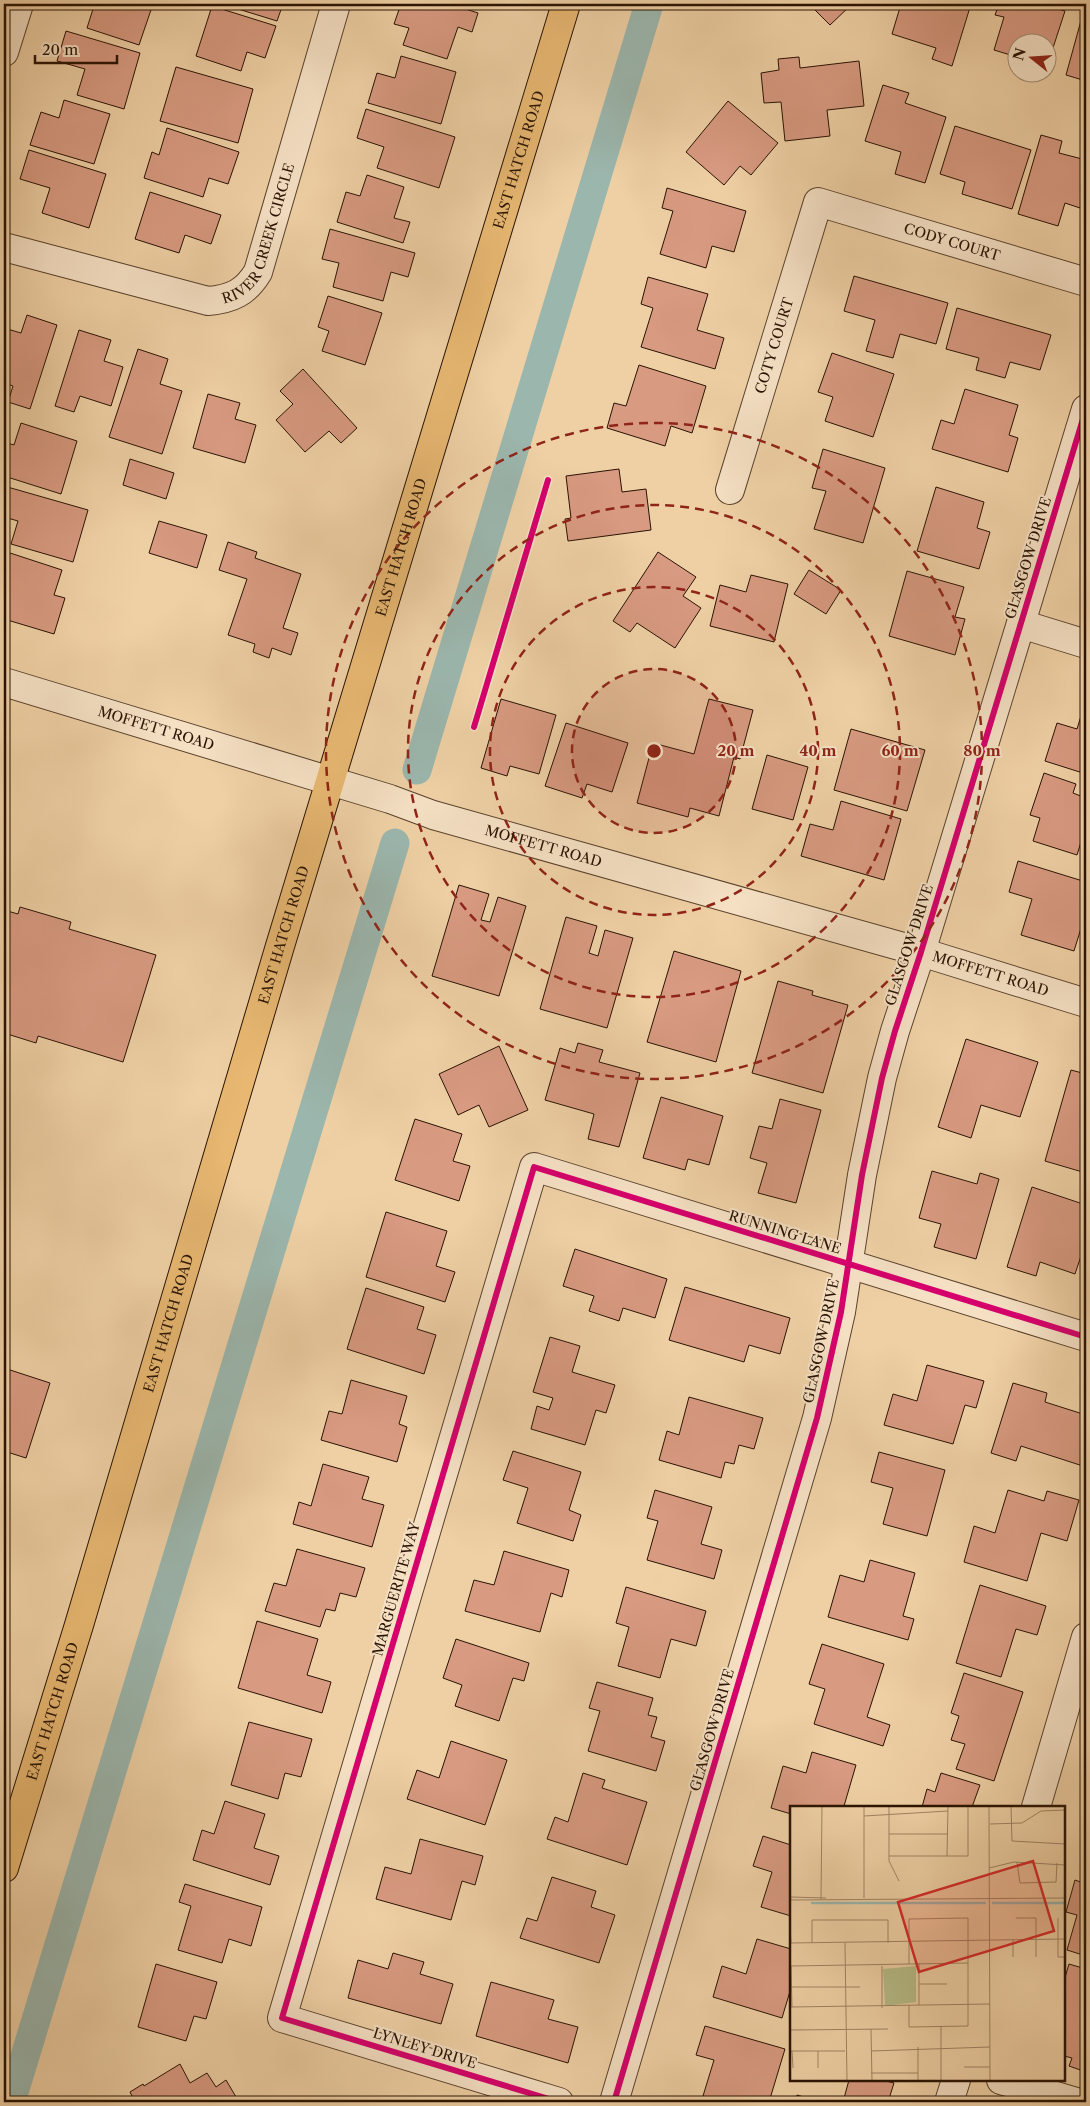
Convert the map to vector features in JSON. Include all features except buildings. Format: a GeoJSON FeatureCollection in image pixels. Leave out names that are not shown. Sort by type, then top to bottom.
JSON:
{"type":"FeatureCollection","features":[{"type":"Feature","properties":{"kind":"main road","name":"EAST HATCH ROAD"},"geometry":{"type":"LineString","coordinates":[[4,1868],[79,1625],[277,956],[566,4]]}},
{"type":"Feature","properties":{"kind":"street"},"geometry":{"type":"LineString","coordinates":[[4,52],[18,4]]}},
{"type":"Feature","properties":{"kind":"street","name":"RIVER CREEK CIRCLE"},"geometry":{"type":"LineString","coordinates":[[4,247],[208,300],[224,299],[238,294],[251,283],[258,272],[336,4]]}},
{"type":"Feature","properties":{"kind":"street","name":"CODY COURT"},"geometry":{"type":"LineString","coordinates":[[818,202],[1086,282]]}},
{"type":"Feature","properties":{"kind":"street","name":"COTY COURT"},"geometry":{"type":"LineString","coordinates":[[730,490],[818,202]]}},
{"type":"Feature","properties":{"kind":"street","name":"GLASGOW DRIVE"},"geometry":{"type":"LineString","coordinates":[[614,2102],[817,1418],[850,1265],[862,1176],[882,1078],[895,1030],[921,952],[1086,409]]}},
{"type":"Feature","properties":{"kind":"street"},"geometry":{"type":"LineString","coordinates":[[1021,624],[1086,644]]}},
{"type":"Feature","properties":{"kind":"street","name":"MOFFETT ROAD"},"geometry":{"type":"LineString","coordinates":[[4,682],[458,822],[921,952],[1086,1002]]}},
{"type":"Feature","properties":{"kind":"street","name":"RUNNING LANE"},"geometry":{"type":"LineString","coordinates":[[534,1168],[1086,1337]]}},
{"type":"Feature","properties":{"kind":"street","name":"MARGUERITE WAY"},"geometry":{"type":"LineString","coordinates":[[282,2018],[534,1168]]}},
{"type":"Feature","properties":{"kind":"street"},"geometry":{"type":"LineString","coordinates":[[1036,1806],[1086,1637]]}},
{"type":"Feature","properties":{"kind":"street","name":"LYNLEY DRIVE"},"geometry":{"type":"LineString","coordinates":[[282,2018],[559,2102]]}},
{"type":"Feature","properties":{"kind":"street"},"geometry":{"type":"LineString","coordinates":[[949,2102],[956,2081]]}},
{"type":"Feature","properties":{"kind":"street"},"geometry":{"type":"LineString","coordinates":[[1004,2081],[1076,2102]]}},
{"type":"Feature","properties":{"kind":"waterway"},"geometry":{"type":"LineString","coordinates":[[417,770],[649,4]]}},
{"type":"Feature","properties":{"kind":"waterway"},"geometry":{"type":"LineString","coordinates":[[11,2102],[395,843]]}},
{"type":"Feature","properties":{"kind":"cycle path"},"geometry":{"type":"LineString","coordinates":[[614,2102],[817,1418],[841,1312],[862,1175],[882,1078],[895,1031],[921,952],[1086,409]]}},
{"type":"Feature","properties":{"kind":"cycle path"},"geometry":{"type":"LineString","coordinates":[[474,727],[548,480]]}},
{"type":"Feature","properties":{"kind":"cycle path"},"geometry":{"type":"LineString","coordinates":[[559,2102],[282,2018],[534,1167],[1086,1337]]}}]}
